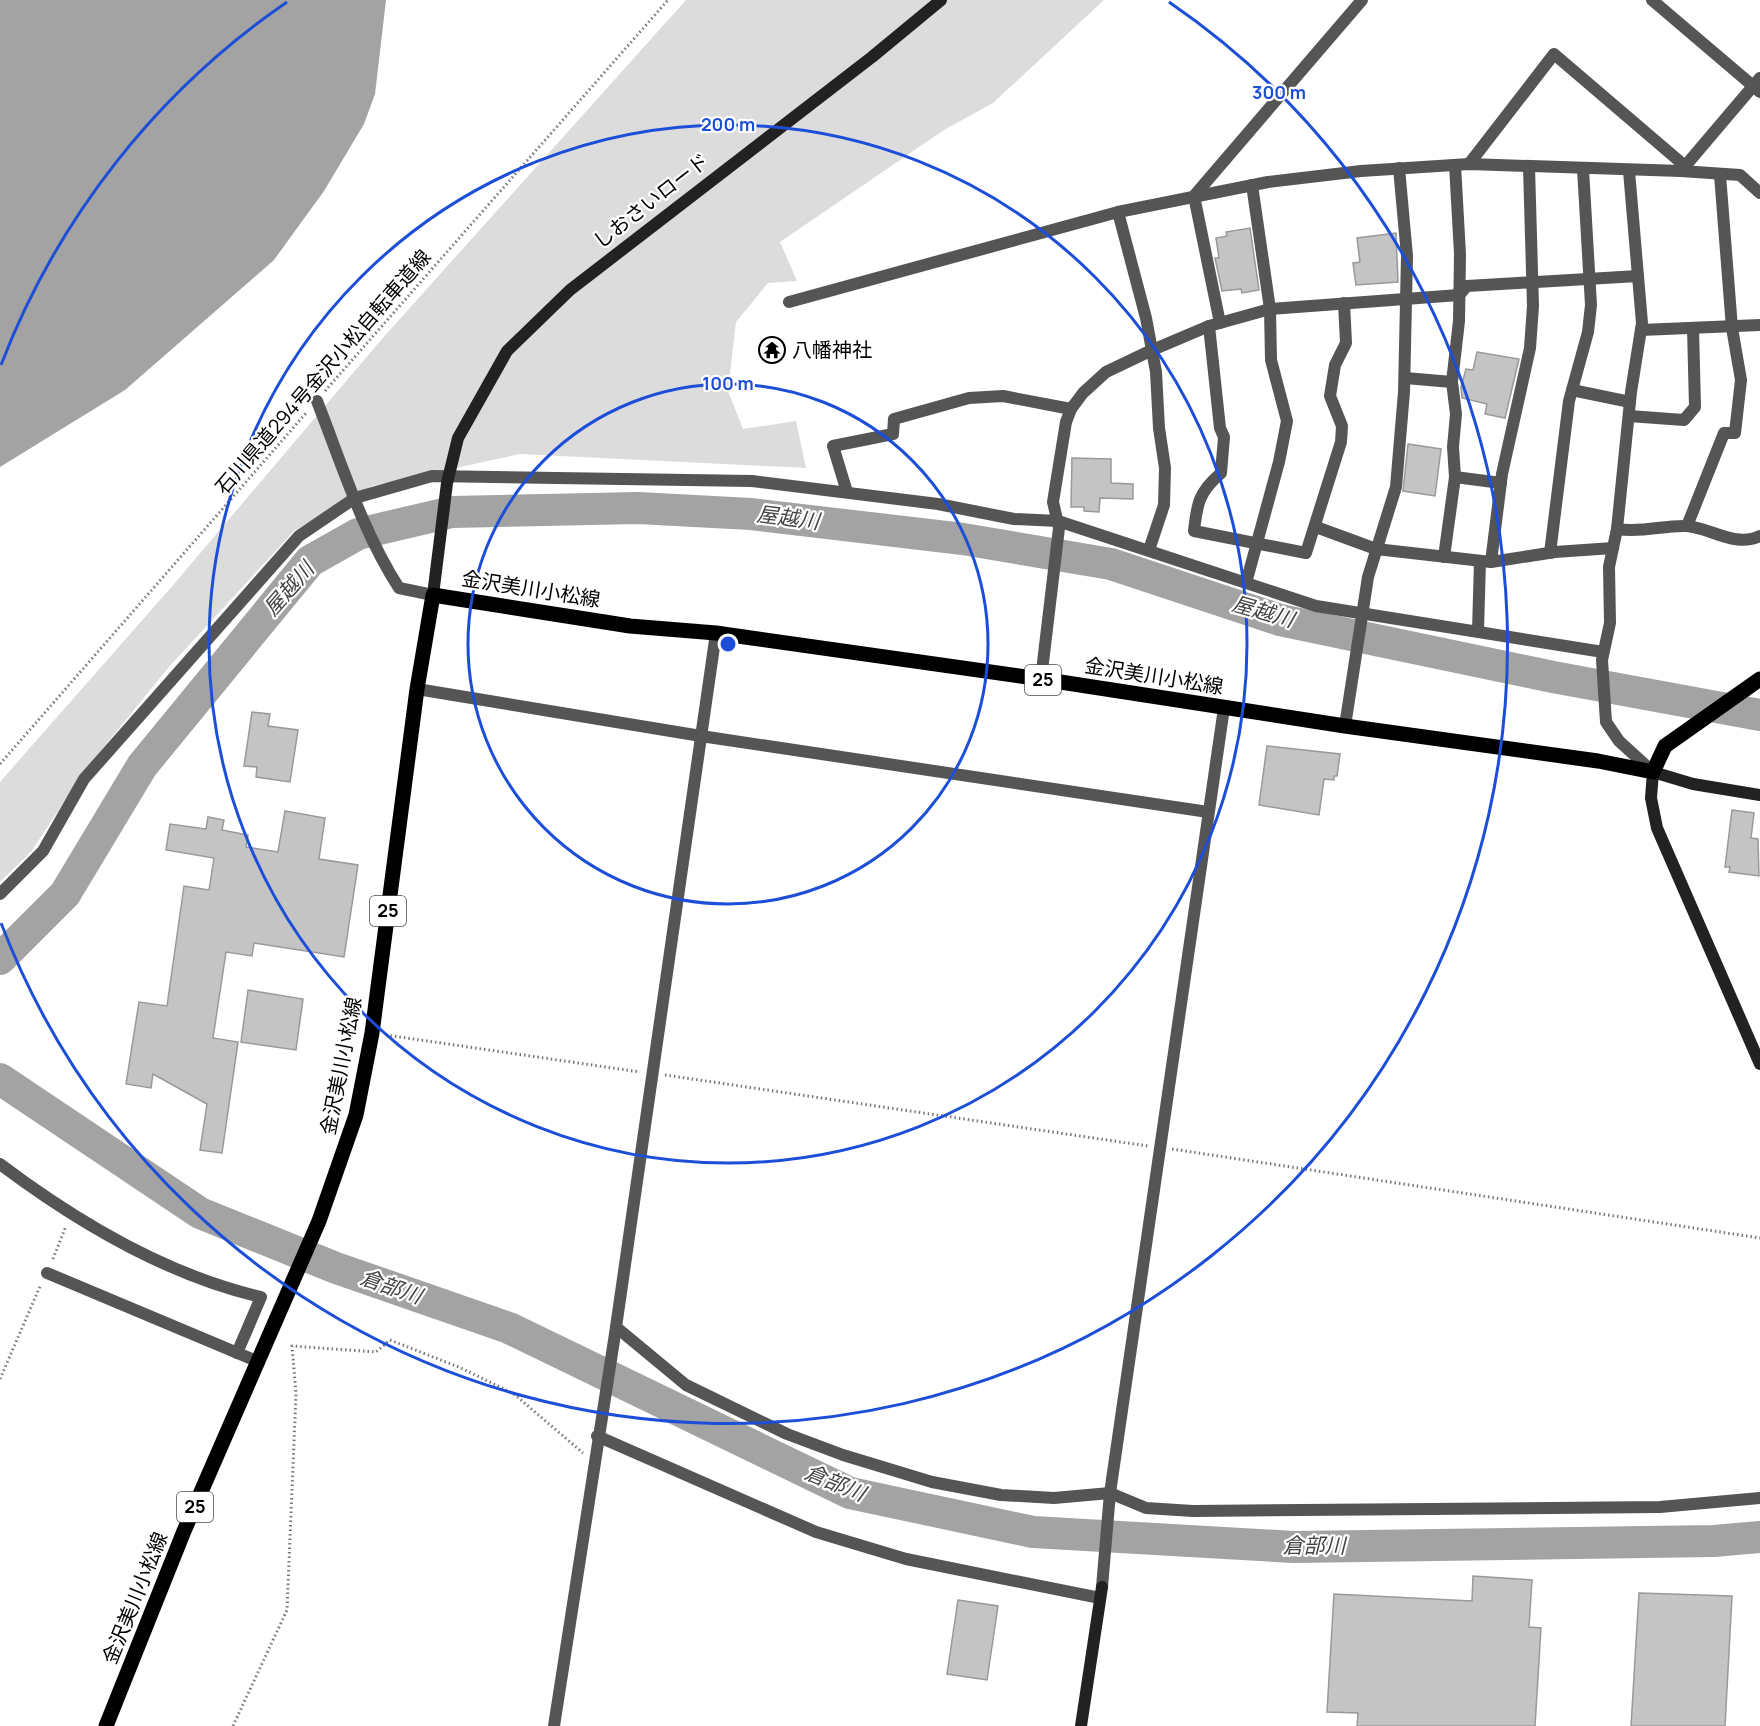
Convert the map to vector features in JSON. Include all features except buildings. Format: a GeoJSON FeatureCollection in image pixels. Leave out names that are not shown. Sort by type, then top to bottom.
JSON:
{"type":"FeatureCollection","features":[{"type":"Feature","properties":{"kind":"main road","name":"金沢美川小松線"},"geometry":{"type":"LineString","coordinates":[[106,1726],[184,1531],[291,1290],[319,1221],[356,1115],[372,1033],[417,689],[433,595],[630,626],[716,633],[1041,679],[1345,726],[1598,761],[1653,772]]}},
{"type":"Feature","properties":{"kind":"main road"},"geometry":{"type":"LineString","coordinates":[[1653,772],[1665,746],[1757,681]]}},
{"type":"Feature","properties":{"kind":"street","name":"しおさいロード"},"geometry":{"type":"LineString","coordinates":[[433,595],[447,479],[458,438],[507,351],[525,331],[570,290],[872,57],[941,0]]}},
{"type":"Feature","properties":{"kind":"street"},"geometry":{"type":"LineString","coordinates":[[1344,303],[1346,343],[1335,365],[1330,396],[1342,426],[1341,442],[1306,554],[1194,531],[1203,488],[1221,473],[1224,437],[1220,428],[1214,325],[1194,196],[1362,0]]}},
{"type":"Feature","properties":{"kind":"street"},"geometry":{"type":"LineString","coordinates":[[1652,0],[1758,86],[1683,169]]}},
{"type":"Feature","properties":{"kind":"street"},"geometry":{"type":"LineString","coordinates":[[1469,164],[1554,54],[1683,169]]}},
{"type":"Feature","properties":{"kind":"street"},"geometry":{"type":"LineString","coordinates":[[789,302],[1118,212],[1252,185],[1399,168],[1469,164],[1629,171],[1683,169],[1720,175],[1740,175],[1760,194]]}},
{"type":"Feature","properties":{"kind":"street"},"geometry":{"type":"LineString","coordinates":[[1443,557],[1455,477],[1453,447],[1456,414],[1452,382],[1460,254],[1455,165]]}},
{"type":"Feature","properties":{"kind":"street"},"geometry":{"type":"LineString","coordinates":[[1478,631],[1486,561],[1530,348],[1533,282],[1529,167]]}},
{"type":"Feature","properties":{"kind":"street"},"geometry":{"type":"LineString","coordinates":[[1345,726],[1368,577],[1396,487],[1405,378],[1407,256],[1399,168]]}},
{"type":"Feature","properties":{"kind":"street"},"geometry":{"type":"LineString","coordinates":[[1550,553],[1559,466],[1572,390],[1588,332],[1589,279],[1583,169]]}},
{"type":"Feature","properties":{"kind":"street"},"geometry":{"type":"LineString","coordinates":[[1629,171],[1641,330],[1630,402],[1617,529],[1609,567],[1610,623],[1602,656],[1606,722],[1619,741],[1653,772],[1693,784],[1760,795]]}},
{"type":"Feature","properties":{"kind":"street"},"geometry":{"type":"LineString","coordinates":[[1687,526],[1724,433],[1735,434],[1741,380],[1732,328],[1720,175]]}},
{"type":"Feature","properties":{"kind":"street"},"geometry":{"type":"LineString","coordinates":[[1246,583],[1279,462],[1287,421],[1271,360],[1270,309],[1252,185]]}},
{"type":"Feature","properties":{"kind":"street"},"geometry":{"type":"LineString","coordinates":[[1118,212],[1152,350],[1165,468],[1164,505],[1149,550]]}},
{"type":"Feature","properties":{"kind":"street"},"geometry":{"type":"LineString","coordinates":[[1041,679],[1059,525],[1053,502],[1071,410],[1083,393],[1106,372],[1152,350],[1214,325],[1270,309],[1459,295],[1467,286],[1638,276]]}},
{"type":"Feature","properties":{"kind":"street"},"geometry":{"type":"LineString","coordinates":[[1641,330],[1732,328],[1760,325]]}},
{"type":"Feature","properties":{"kind":"street"},"geometry":{"type":"LineString","coordinates":[[1629,416],[1684,420],[1695,407],[1694,328]]}},
{"type":"Feature","properties":{"kind":"street"},"geometry":{"type":"LineString","coordinates":[[1405,378],[1452,382]]}},
{"type":"Feature","properties":{"kind":"street"},"geometry":{"type":"LineString","coordinates":[[1572,390],[1630,402]]}},
{"type":"Feature","properties":{"kind":"street"},"geometry":{"type":"LineString","coordinates":[[847,492],[833,446],[893,434],[894,419],[980,398],[1004,396],[1071,410]]}},
{"type":"Feature","properties":{"kind":"street"},"geometry":{"type":"LineString","coordinates":[[317,401],[357,502],[390,575],[399,588],[433,595]]}},
{"type":"Feature","properties":{"kind":"street"},"geometry":{"type":"LineString","coordinates":[[0,894],[43,851],[84,779],[298,536],[357,502],[432,476],[447,479],[752,481],[938,504],[1059,525],[1149,550],[1316,606],[1362,616],[1478,631],[1602,656]]}},
{"type":"Feature","properties":{"kind":"street"},"geometry":{"type":"LineString","coordinates":[[1455,477],[1501,483]]}},
{"type":"Feature","properties":{"kind":"street"},"geometry":{"type":"LineString","coordinates":[[1617,529],[1637,532],[1687,526],[1725,539],[1760,536]]}},
{"type":"Feature","properties":{"kind":"street"},"geometry":{"type":"LineString","coordinates":[[1316,527],[1376,549],[1486,561],[1550,553],[1613,549]]}},
{"type":"Feature","properties":{"kind":"street"},"geometry":{"type":"LineString","coordinates":[[554,1726],[615,1330],[716,633]]}},
{"type":"Feature","properties":{"kind":"street"},"geometry":{"type":"LineString","coordinates":[[417,689],[701,736],[1208,812]]}},
{"type":"Feature","properties":{"kind":"street"},"geometry":{"type":"LineString","coordinates":[[1081,1726],[1101,1592],[1108,1506],[1224,708]]}},
{"type":"Feature","properties":{"kind":"street"},"geometry":{"type":"LineString","coordinates":[[1653,772],[1651,798],[1657,828],[1760,1064]]}},
{"type":"Feature","properties":{"kind":"street"},"geometry":{"type":"LineString","coordinates":[[0,1164],[39,1193],[122,1242],[221,1288],[261,1298],[237,1353]]}},
{"type":"Feature","properties":{"kind":"street"},"geometry":{"type":"LineString","coordinates":[[47,1273],[259,1362]]}},
{"type":"Feature","properties":{"kind":"street"},"geometry":{"type":"LineString","coordinates":[[615,1330],[686,1385],[787,1434],[843,1455],[932,1482],[1001,1495],[1054,1498],[1110,1493],[1146,1508],[1193,1510],[1660,1507],[1760,1498]]}},
{"type":"Feature","properties":{"kind":"street"},"geometry":{"type":"LineString","coordinates":[[597,1436],[816,1532],[906,1559],[1101,1592]]}},
{"type":"Feature","properties":{"kind":"path","name":"石川県道294号金沢小松自転車道線"},"geometry":{"type":"LineString","coordinates":[[0,764],[668,0]]}},
{"type":"Feature","properties":{"kind":"path"},"geometry":{"type":"LineString","coordinates":[[372,1033],[1760,1238]]}},
{"type":"Feature","properties":{"kind":"path"},"geometry":{"type":"LineString","coordinates":[[0,1379],[72,1213]]}},
{"type":"Feature","properties":{"kind":"path"},"geometry":{"type":"LineString","coordinates":[[233,1726],[287,1610],[296,1394],[292,1346],[376,1352],[390,1340],[461,1368],[522,1401],[583,1453],[581,1465]]}},
{"type":"Feature","properties":{"kind":"shaded area"},"geometry":{"type":"Polygon","coordinates":[[[0,0],[386,0],[375,94],[364,124],[324,191],[274,260],[125,390],[0,467],[0,0]]]}},
{"type":"Feature","properties":{"kind":"shaded area"},"geometry":{"type":"Polygon","coordinates":[[[686,0],[1104,0],[993,103],[944,130],[780,242],[797,281],[768,283],[736,322],[728,391],[743,429],[796,421],[806,468],[520,454],[372,486],[294,531],[169,667],[85,770],[31,852],[0,882],[0,782],[174,584],[381,340],[686,0]]]}},
{"type":"Feature","properties":{"kind":"waterway","name":"屋越川"},"geometry":{"type":"LineString","coordinates":[[0,959],[65,894],[142,766],[310,561],[358,534],[452,512],[638,508],[751,514],[963,539],[1111,564],[1280,620],[1553,677],[1760,715]]}},
{"type":"Feature","properties":{"kind":"waterway","name":"倉部川"},"geometry":{"type":"LineString","coordinates":[[0,1079],[200,1213],[336,1268],[509,1328],[850,1493],[1033,1532],[1294,1547],[1714,1541],[1760,1537]]}},
{"type":"Feature","properties":{"kind":"place","name":"八幡神社"},"geometry":{"type":"Point","coordinates":[772,350]}}]}
